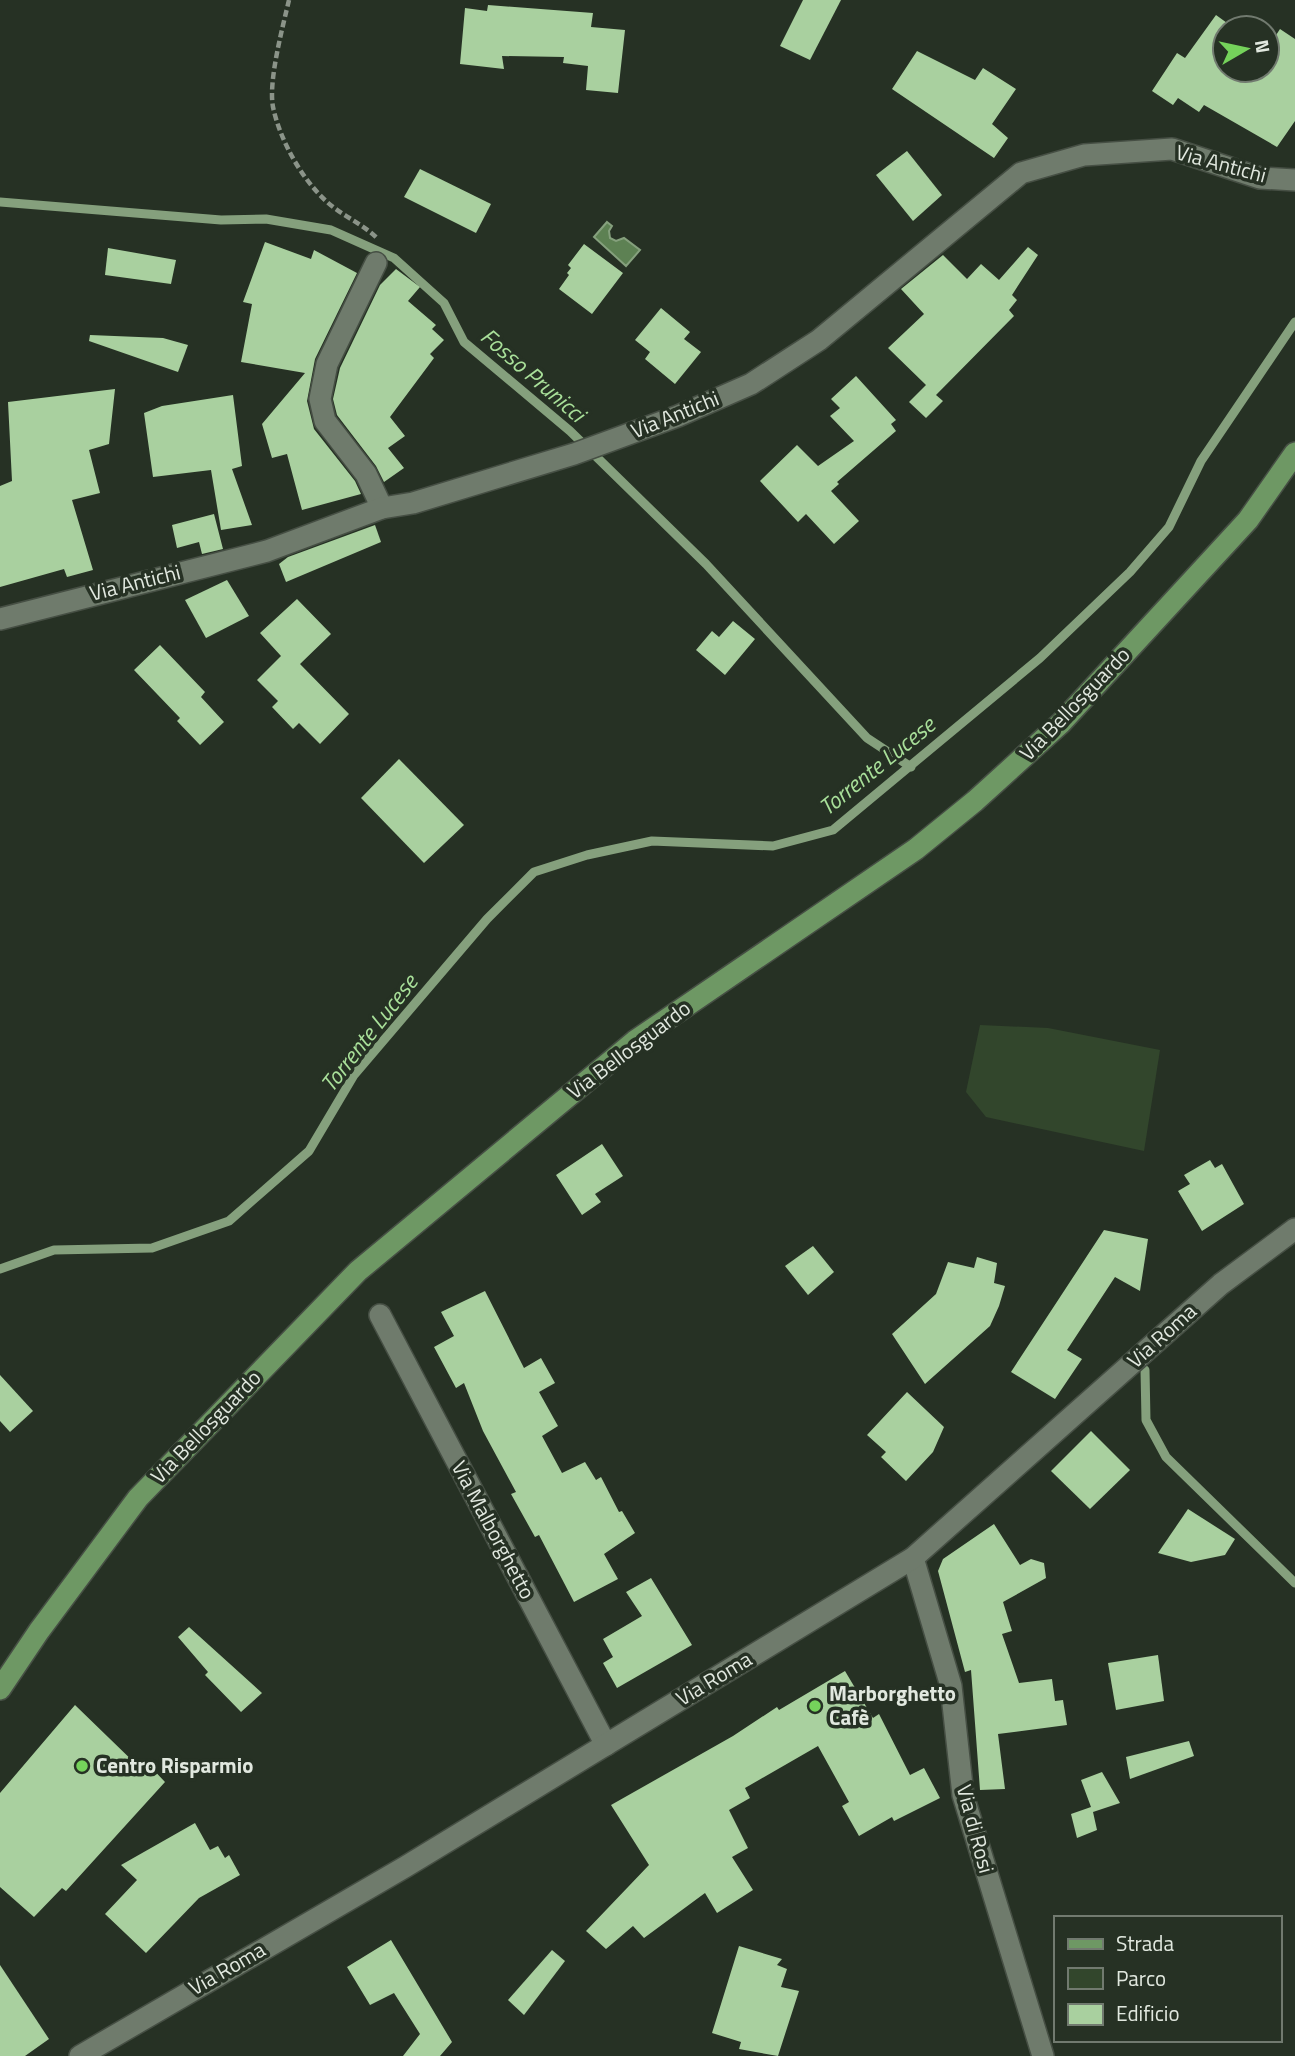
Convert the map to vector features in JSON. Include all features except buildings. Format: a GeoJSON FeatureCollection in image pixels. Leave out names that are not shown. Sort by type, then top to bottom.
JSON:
{"type":"FeatureCollection","features":[{"type":"Feature","properties":{"kind":"main road","name":"Via Bellosguardo"},"geometry":{"type":"LineString","coordinates":[[0,1689],[38,1631],[138,1498],[358,1271],[635,1041],[916,849],[975,801],[1061,723],[1239,530],[1295,453]]}},
{"type":"Feature","properties":{"kind":"street","name":"Via Antichi"},"geometry":{"type":"LineString","coordinates":[[0,619],[267,551],[382,508],[413,503],[574,454],[678,416],[751,384],[819,340],[1021,173],[1084,155],[1172,149],[1260,178],[1295,180]]}},
{"type":"Feature","properties":{"kind":"street"},"geometry":{"type":"LineString","coordinates":[[379,253],[327,364],[320,399],[325,421],[366,474],[382,508]]}},
{"type":"Feature","properties":{"kind":"street","name":"Via Roma"},"geometry":{"type":"LineString","coordinates":[[80,2056],[405,1867],[913,1558],[1221,1284],[1295,1229]]}},
{"type":"Feature","properties":{"kind":"street","name":"Via Malborghetto"},"geometry":{"type":"LineString","coordinates":[[380,1315],[606,1745]]}},
{"type":"Feature","properties":{"kind":"street","name":"Via di Rosi"},"geometry":{"type":"LineString","coordinates":[[913,1558],[951,1686],[963,1795],[1043,2056]]}},
{"type":"Feature","properties":{"kind":"path"},"geometry":{"type":"LineString","coordinates":[[289,0],[277,56],[273,106],[294,162],[326,201],[364,226],[379,253]]}},
{"type":"Feature","properties":{"kind":"green space"},"geometry":{"type":"Polygon","coordinates":[[[980,1025],[1048,1028],[1160,1050],[1144,1151],[986,1117],[966,1092],[980,1025]]]}},
{"type":"Feature","properties":{"kind":"shaded area"},"geometry":{"type":"Polygon","coordinates":[[[607,222],[612,226],[609,231],[610,238],[616,241],[624,238],[640,250],[626,266],[594,237],[607,222]]]}},
{"type":"Feature","properties":{"kind":"waterway","name":"Fosso Prunicci"},"geometry":{"type":"LineString","coordinates":[[0,202],[221,220],[266,219],[331,230],[394,258],[444,303],[464,342],[570,431],[706,564],[867,738],[911,767]]}},
{"type":"Feature","properties":{"kind":"waterway","name":"Torrente Lucese"},"geometry":{"type":"LineString","coordinates":[[0,1269],[54,1250],[152,1248],[229,1221],[309,1151],[354,1075],[487,919],[534,872],[587,855],[652,841],[773,846],[833,830],[1040,658],[1130,572],[1169,527],[1201,461],[1295,322]]}},
{"type":"Feature","properties":{"kind":"waterway"},"geometry":{"type":"LineString","coordinates":[[1145,1370],[1146,1420],[1166,1457],[1295,1583]]}},
{"type":"Feature","properties":{"kind":"place","name":"Marborghetto Cafè"},"geometry":{"type":"Point","coordinates":[815,1706]}},
{"type":"Feature","properties":{"kind":"place","name":"Centro Risparmio"},"geometry":{"type":"Point","coordinates":[82,1766]}}]}
